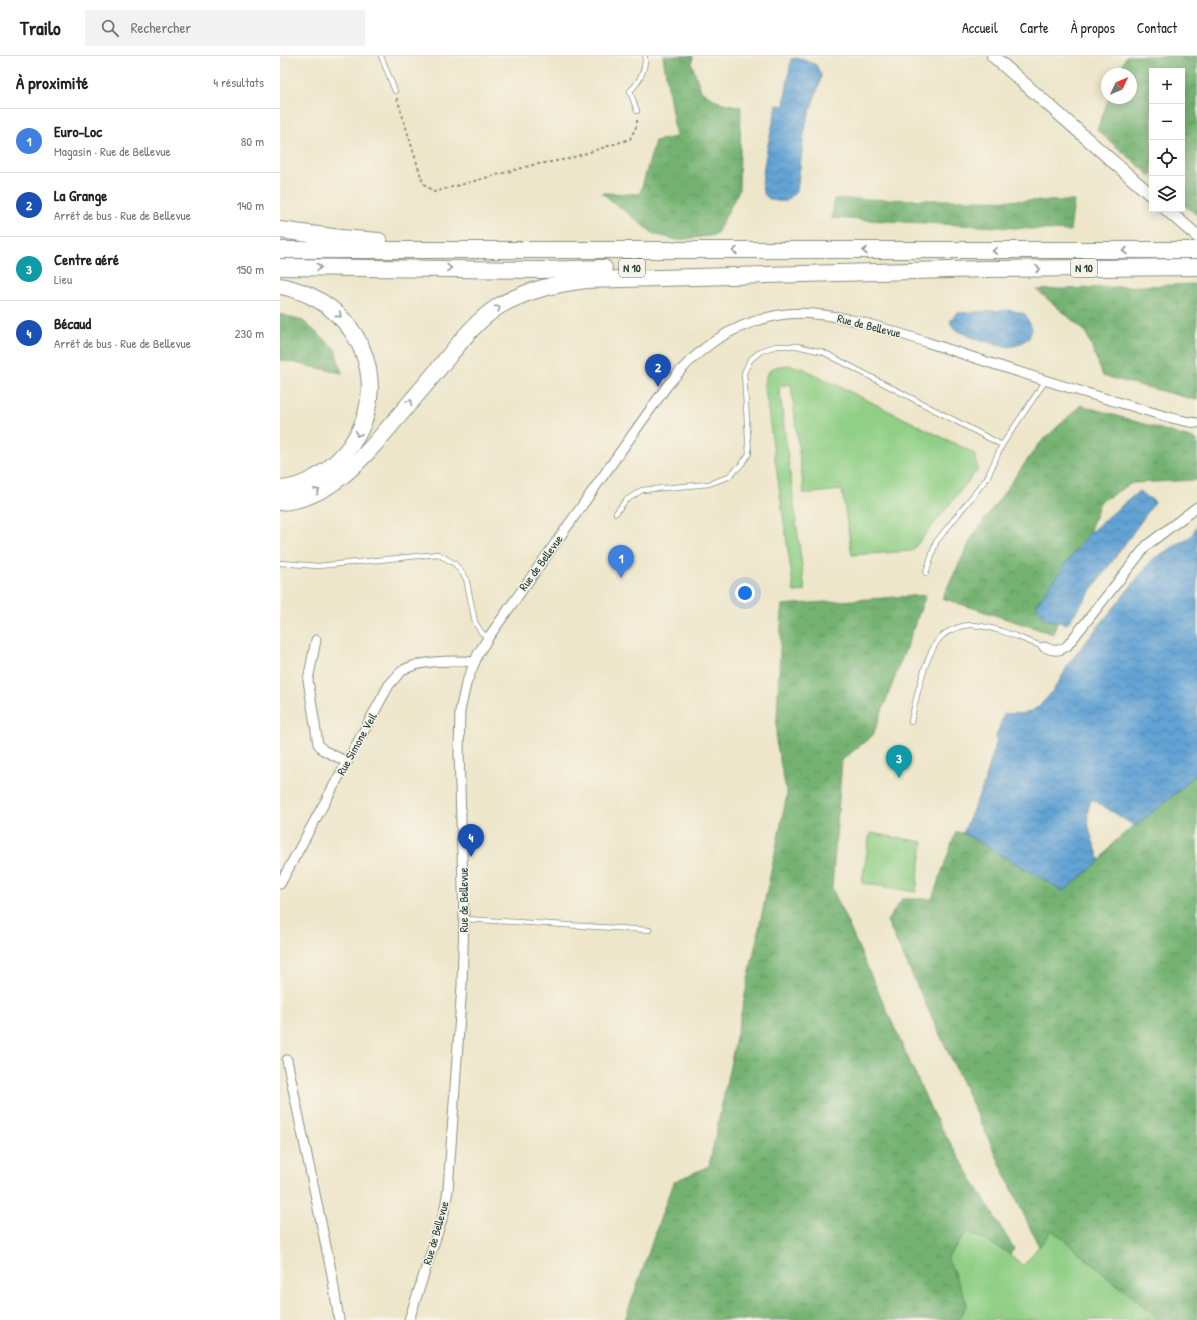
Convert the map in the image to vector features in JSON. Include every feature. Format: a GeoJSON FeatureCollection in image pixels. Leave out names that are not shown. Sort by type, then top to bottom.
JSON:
{"type":"FeatureCollection","features":[{"type":"Feature","properties":{"kind":"highway"},"geometry":{"type":"LineString","coordinates":[[280,230],[340,238],[583,252]]}},
{"type":"Feature","properties":{"kind":"highway","name":"N 10"},"geometry":{"type":"LineString","coordinates":[[280,250],[583,252],[1197,250]]}},
{"type":"Feature","properties":{"kind":"highway","name":"N 10"},"geometry":{"type":"LineString","coordinates":[[280,267],[542,270],[680,266],[985,269],[1190,267]]}},
{"type":"Feature","properties":{"kind":"highway"},"geometry":{"type":"LineString","coordinates":[[280,502],[293,501],[315,493],[349,470],[370,450],[470,330],[498,307],[530,291],[557,284],[586,280],[985,269]]}},
{"type":"Feature","properties":{"kind":"highway"},"geometry":{"type":"LineString","coordinates":[[280,286],[298,289],[314,297],[347,322],[358,340],[368,366],[371,392],[367,413],[358,436],[344,455],[326,472],[304,484],[280,489]]}},
{"type":"Feature","properties":{"kind":"street"},"geometry":{"type":"LineString","coordinates":[[993,56],[1149,193]]}},
{"type":"Feature","properties":{"kind":"street"},"geometry":{"type":"LineString","coordinates":[[1169,212],[1197,236]]}},
{"type":"Feature","properties":{"kind":"street","name":"Rue de Bellevue"},"geometry":{"type":"LineString","coordinates":[[409,1320],[444,1213],[448,1190],[462,985],[464,869],[459,753],[460,711],[466,684],[474,662],[488,638],[667,386],[685,364],[721,335],[750,322],[780,315],[800,313],[849,319],[1091,395],[1197,423]]}},
{"type":"Feature","properties":{"kind":"street"},"geometry":{"type":"LineString","coordinates":[[1044,647],[1054,651],[1061,650],[1068,646],[1147,546],[1197,507]]}},
{"type":"Feature","properties":{"kind":"street"},"geometry":{"type":"LineString","coordinates":[[316,640],[308,680],[318,744],[323,750],[347,762]]}},
{"type":"Feature","properties":{"kind":"street","name":"Rue Simone Veil"},"geometry":{"type":"LineString","coordinates":[[280,884],[389,685],[402,671],[417,665],[461,661],[474,662]]}},
{"type":"Feature","properties":{"kind":"street"},"geometry":{"type":"LineString","coordinates":[[287,1060],[332,1275],[339,1320]]}},
{"type":"Feature","properties":{"kind":"lane"},"geometry":{"type":"LineString","coordinates":[[381,56],[395,91]]}},
{"type":"Feature","properties":{"kind":"lane"},"geometry":{"type":"LineString","coordinates":[[637,112],[630,90],[638,84],[645,61],[645,56]]}},
{"type":"Feature","properties":{"kind":"lane"},"geometry":{"type":"LineString","coordinates":[[616,513],[625,501],[642,490],[709,484],[728,476],[741,465],[749,454],[744,373],[750,360],[761,351],[776,346],[797,346],[823,352],[1002,445]]}},
{"type":"Feature","properties":{"kind":"lane"},"geometry":{"type":"LineString","coordinates":[[926,573],[936,542],[986,478],[1002,445],[1046,380]]}},
{"type":"Feature","properties":{"kind":"lane"},"geometry":{"type":"LineString","coordinates":[[280,563],[318,566],[438,554],[455,564],[466,578],[475,622],[481,632],[488,638]]}},
{"type":"Feature","properties":{"kind":"lane"},"geometry":{"type":"LineString","coordinates":[[911,722],[916,693],[932,653],[941,636],[955,629],[973,625],[1006,633],[1044,647]]}},
{"type":"Feature","properties":{"kind":"lane"},"geometry":{"type":"LineString","coordinates":[[464,919],[649,930]]}},
{"type":"Feature","properties":{"kind":"path"},"geometry":{"type":"LineString","coordinates":[[395,91],[423,183],[434,192],[533,165],[568,159],[630,139],[637,125],[637,112]]}},
{"type":"Feature","properties":{"kind":"green space"},"geometry":{"type":"Polygon","coordinates":[[[663,56],[693,56],[692,64],[701,91],[719,102],[741,107],[739,190],[716,235],[678,240],[654,234],[602,193],[640,194],[655,141],[676,137],[663,56]]]}},
{"type":"Feature","properties":{"kind":"green space"},"geometry":{"type":"Polygon","coordinates":[[[1126,56],[1197,56],[1197,215],[1185,205],[1185,68],[1149,68],[1149,174],[1097,130],[1107,104],[1137,104],[1137,68],[1121,68],[1126,56]]]}},
{"type":"Feature","properties":{"kind":"green space"},"geometry":{"type":"Polygon","coordinates":[[[834,199],[1074,201],[1070,231],[832,218],[834,199]]]}},
{"type":"Feature","properties":{"kind":"green space"},"geometry":{"type":"Polygon","coordinates":[[[1197,284],[1197,400],[1103,376],[1086,332],[1037,290],[1197,284]]]}},
{"type":"Feature","properties":{"kind":"green space"},"geometry":{"type":"Polygon","coordinates":[[[280,314],[303,321],[335,349],[342,373],[280,360],[280,314]]]}},
{"type":"Feature","properties":{"kind":"green space"},"geometry":{"type":"Polygon","coordinates":[[[788,365],[802,368],[974,453],[978,469],[912,551],[852,555],[842,490],[804,494],[791,384],[779,386],[805,591],[794,592],[764,382],[768,373],[772,369],[779,366],[788,365]]]}},
{"type":"Feature","properties":{"kind":"green space"},"geometry":{"type":"Polygon","coordinates":[[[1081,405],[1197,440],[1197,480],[1132,483],[1100,502],[1053,634],[942,598],[973,536],[1038,445],[1081,405]]]}},
{"type":"Feature","properties":{"kind":"green space"},"geometry":{"type":"Polygon","coordinates":[[[926,595],[873,735],[842,760],[832,888],[933,1114],[1014,1249],[1010,1254],[968,1231],[947,1257],[967,1303],[958,1320],[625,1320],[673,1182],[709,1166],[787,795],[776,741],[782,605],[926,595]]]}},
{"type":"Feature","properties":{"kind":"green space"},"geometry":{"type":"Polygon","coordinates":[[[1197,773],[1197,1320],[1160,1320],[1052,1230],[1039,1247],[887,921],[902,899],[932,899],[956,832],[963,833],[1064,891],[1100,861],[1115,841],[1176,793],[1197,773]]]}},
{"type":"Feature","properties":{"kind":"green space"},"geometry":{"type":"Polygon","coordinates":[[[870,833],[923,842],[916,892],[862,883],[870,833]]]}},
{"type":"Feature","properties":{"kind":"green space"},"geometry":{"type":"Polygon","coordinates":[[[1052,1230],[1160,1320],[958,1320],[967,1303],[947,1257],[968,1231],[1010,1254],[1023,1266],[1052,1230]]]}},
{"type":"Feature","properties":{"kind":"water"},"geometry":{"type":"Polygon","coordinates":[[[799,58],[816,65],[821,75],[820,82],[805,126],[797,191],[787,201],[771,200],[764,194],[762,187],[764,165],[777,105],[784,106],[791,59],[799,58]]]}},
{"type":"Feature","properties":{"kind":"water"},"geometry":{"type":"Polygon","coordinates":[[[1010,310],[1025,314],[1032,328],[1029,338],[1018,345],[1008,347],[980,340],[958,331],[952,325],[951,320],[958,313],[1010,310]]]}},
{"type":"Feature","properties":{"kind":"water"},"geometry":{"type":"Polygon","coordinates":[[[1139,491],[1155,502],[1067,624],[1045,619],[1036,604],[1088,534],[1139,491]]]}},
{"type":"Feature","properties":{"kind":"water"},"geometry":{"type":"Polygon","coordinates":[[[1197,526],[1197,773],[1176,793],[1135,826],[1092,799],[1089,806],[1088,822],[1100,861],[1064,891],[963,833],[984,784],[997,740],[995,739],[1004,714],[1029,712],[1044,701],[1058,683],[1069,663],[1153,559],[1191,536],[1197,526]]]}},
{"type":"Feature","properties":{"kind":"place","name":"La Grange"},"geometry":{"type":"Point","coordinates":[658,387]}},
{"type":"Feature","properties":{"kind":"place","name":"Euro-Loc"},"geometry":{"type":"Point","coordinates":[621,578]}},
{"type":"Feature","properties":{"kind":"place","name":"Centre aéré"},"geometry":{"type":"Point","coordinates":[899,778]}},
{"type":"Feature","properties":{"kind":"place","name":"Bécaud"},"geometry":{"type":"Point","coordinates":[471,857]}}]}
